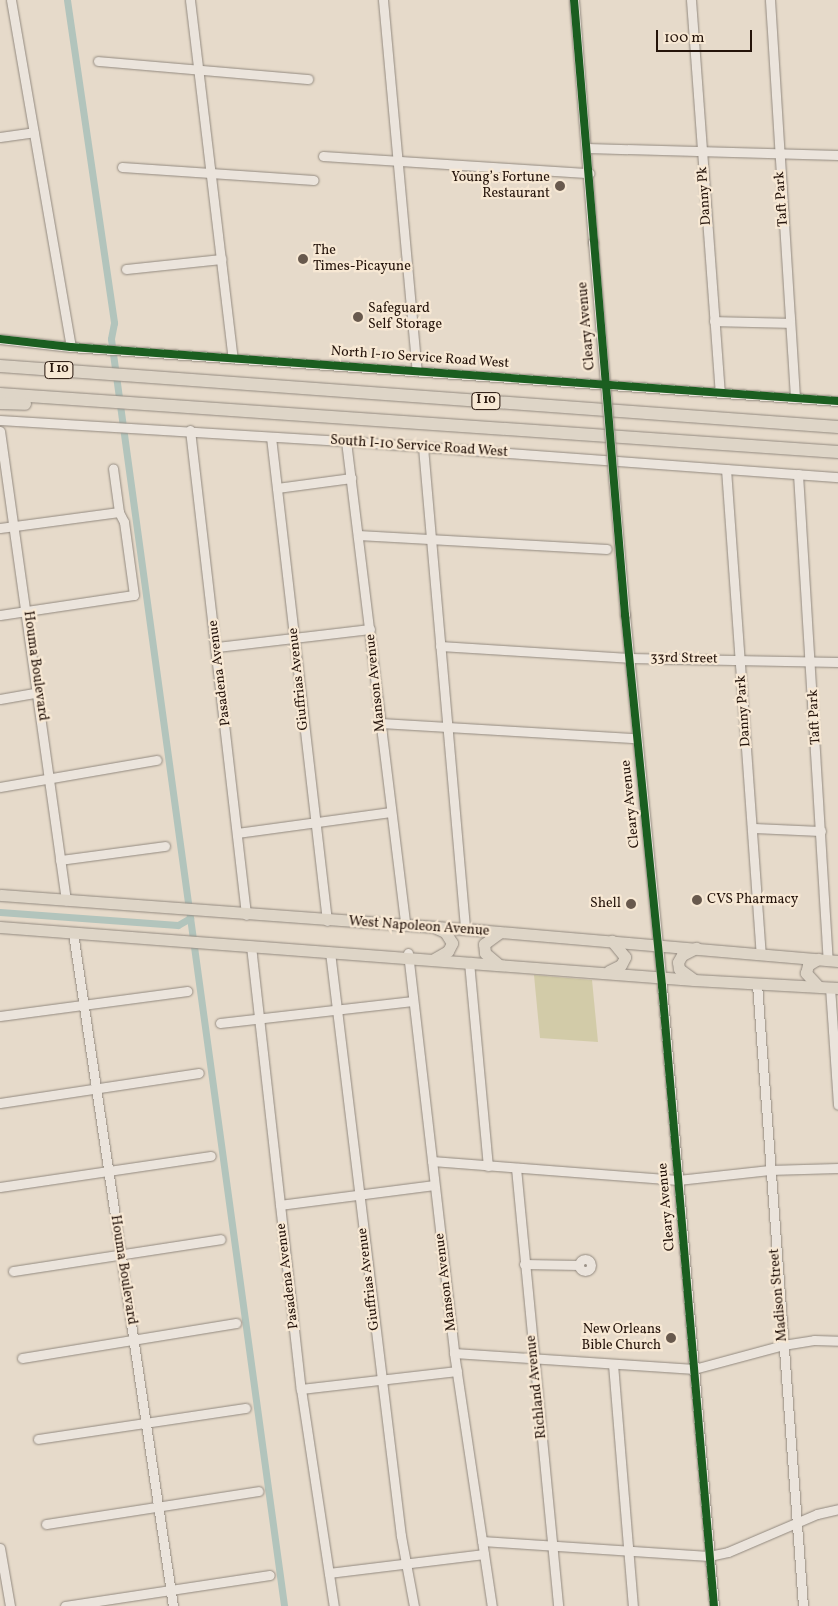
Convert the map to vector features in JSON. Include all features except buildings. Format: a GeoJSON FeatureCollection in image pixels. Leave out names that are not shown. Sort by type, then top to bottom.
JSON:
{"type":"FeatureCollection","features":[{"type":"Feature","properties":{"kind":"highway"},"geometry":{"type":"LineString","coordinates":[[0,361],[6,367]]}},
{"type":"Feature","properties":{"kind":"highway","name":"I 10"},"geometry":{"type":"LineString","coordinates":[[6,367],[838,427]]}},
{"type":"Feature","properties":{"kind":"highway","name":"I 10"},"geometry":{"type":"LineString","coordinates":[[0,394],[838,452]]}},
{"type":"Feature","properties":{"kind":"highway"},"geometry":{"type":"LineString","coordinates":[[0,403],[30,404],[50,397]]}},
{"type":"Feature","properties":{"kind":"main road","name":"West Napoleon Avenue"},"geometry":{"type":"LineString","coordinates":[[0,895],[246,915],[657,944],[832,961]]}},
{"type":"Feature","properties":{"kind":"main road"},"geometry":{"type":"LineString","coordinates":[[0,927],[330,952],[408,955],[434,959],[607,972],[660,978],[834,988]]}},
{"type":"Feature","properties":{"kind":"main road"},"geometry":{"type":"LineString","coordinates":[[434,959],[448,951],[452,943],[445,932],[435,927]]}},
{"type":"Feature","properties":{"kind":"main road"},"geometry":{"type":"LineString","coordinates":[[498,964],[485,953],[484,944],[491,937],[501,933]]}},
{"type":"Feature","properties":{"kind":"main road"},"geometry":{"type":"LineString","coordinates":[[607,972],[621,965],[625,957],[612,941]]}},
{"type":"Feature","properties":{"kind":"main road"},"geometry":{"type":"LineString","coordinates":[[694,980],[680,969],[678,962],[682,955],[696,948]]}},
{"type":"Feature","properties":{"kind":"main road"},"geometry":{"type":"LineString","coordinates":[[818,986],[806,972],[808,965],[832,961]]}},
{"type":"Feature","properties":{"kind":"street"},"geometry":{"type":"LineString","coordinates":[[11,0],[71,347]]}},
{"type":"Feature","properties":{"kind":"street"},"geometry":{"type":"LineString","coordinates":[[190,0],[233,358]]}},
{"type":"Feature","properties":{"kind":"street"},"geometry":{"type":"LineString","coordinates":[[383,0],[417,370]]}},
{"type":"Feature","properties":{"kind":"street","name":"Cleary Avenue"},"geometry":{"type":"LineString","coordinates":[[574,0],[625,615],[657,944],[714,1606]]}},
{"type":"Feature","properties":{"kind":"street","name":"Danny Pk"},"geometry":{"type":"LineString","coordinates":[[691,0],[720,393]]}},
{"type":"Feature","properties":{"kind":"street","name":"Taft Park"},"geometry":{"type":"LineString","coordinates":[[770,0],[795,398]]}},
{"type":"Feature","properties":{"kind":"street"},"geometry":{"type":"LineString","coordinates":[[98,61],[308,79]]}},
{"type":"Feature","properties":{"kind":"street"},"geometry":{"type":"LineString","coordinates":[[0,137],[34,132]]}},
{"type":"Feature","properties":{"kind":"street"},"geometry":{"type":"LineString","coordinates":[[587,148],[838,155]]}},
{"type":"Feature","properties":{"kind":"street"},"geometry":{"type":"LineString","coordinates":[[323,156],[398,159],[589,173]]}},
{"type":"Feature","properties":{"kind":"street"},"geometry":{"type":"LineString","coordinates":[[122,167],[314,180]]}},
{"type":"Feature","properties":{"kind":"street"},"geometry":{"type":"LineString","coordinates":[[126,270],[221,258]]}},
{"type":"Feature","properties":{"kind":"street"},"geometry":{"type":"LineString","coordinates":[[714,321],[790,323]]}},
{"type":"Feature","properties":{"kind":"street","name":"North I-10 Service Road West"},"geometry":{"type":"LineString","coordinates":[[0,339],[71,347],[838,401]]}},
{"type":"Feature","properties":{"kind":"street","name":"South I-10 Service Road West"},"geometry":{"type":"LineString","coordinates":[[0,420],[190,430],[838,477]]}},
{"type":"Feature","properties":{"kind":"street","name":"Pasadena Avenue"},"geometry":{"type":"LineString","coordinates":[[190,430],[218,647],[246,915]]}},
{"type":"Feature","properties":{"kind":"street","name":"Houma Boulevard"},"geometry":{"type":"LineString","coordinates":[[0,431],[27,611],[66,900]]}},
{"type":"Feature","properties":{"kind":"street","name":"Giuffrias Avenue"},"geometry":{"type":"LineString","coordinates":[[271,436],[327,921]]}},
{"type":"Feature","properties":{"kind":"street","name":"Manson Avenue"},"geometry":{"type":"LineString","coordinates":[[346,441],[405,925]]}},
{"type":"Feature","properties":{"kind":"street"},"geometry":{"type":"LineString","coordinates":[[423,447],[446,726],[462,866],[465,929]]}},
{"type":"Feature","properties":{"kind":"street"},"geometry":{"type":"LineString","coordinates":[[0,616],[134,595],[124,522],[119,512],[112,468]]}},
{"type":"Feature","properties":{"kind":"street","name":"Danny Park"},"geometry":{"type":"LineString","coordinates":[[726,469],[761,953]]}},
{"type":"Feature","properties":{"kind":"street","name":"Taft Park"},"geometry":{"type":"LineString","coordinates":[[798,474],[821,831],[832,961]]}},
{"type":"Feature","properties":{"kind":"street"},"geometry":{"type":"LineString","coordinates":[[277,488],[351,478]]}},
{"type":"Feature","properties":{"kind":"street"},"geometry":{"type":"LineString","coordinates":[[0,528],[119,512]]}},
{"type":"Feature","properties":{"kind":"street"},"geometry":{"type":"LineString","coordinates":[[358,535],[607,549]]}},
{"type":"Feature","properties":{"kind":"street"},"geometry":{"type":"LineString","coordinates":[[218,647],[370,629]]}},
{"type":"Feature","properties":{"kind":"street","name":"33rd Street"},"geometry":{"type":"LineString","coordinates":[[440,646],[629,658],[838,662]]}},
{"type":"Feature","properties":{"kind":"street"},"geometry":{"type":"LineString","coordinates":[[0,699],[38,692]]}},
{"type":"Feature","properties":{"kind":"street"},"geometry":{"type":"LineString","coordinates":[[381,723],[636,738]]}},
{"type":"Feature","properties":{"kind":"street"},"geometry":{"type":"LineString","coordinates":[[0,786],[157,760]]}},
{"type":"Feature","properties":{"kind":"street"},"geometry":{"type":"LineString","coordinates":[[237,833],[392,812]]}},
{"type":"Feature","properties":{"kind":"street"},"geometry":{"type":"LineString","coordinates":[[753,828],[821,831]]}},
{"type":"Feature","properties":{"kind":"street"},"geometry":{"type":"LineString","coordinates":[[60,860],[166,846]]}},
{"type":"Feature","properties":{"kind":"street","name":"Houma Boulevard"},"geometry":{"type":"LineString","coordinates":[[73,933],[173,1606]]}},
{"type":"Feature","properties":{"kind":"street","name":"Pasadena Avenue"},"geometry":{"type":"LineString","coordinates":[[251,946],[301,1390],[334,1606]]}},
{"type":"Feature","properties":{"kind":"street","name":"Giuffrias Avenue"},"geometry":{"type":"LineString","coordinates":[[330,952],[381,1380],[406,1565],[414,1606]]}},
{"type":"Feature","properties":{"kind":"street","name":"Manson Avenue"},"geometry":{"type":"LineString","coordinates":[[408,955],[454,1353],[492,1606]]}},
{"type":"Feature","properties":{"kind":"street"},"geometry":{"type":"LineString","coordinates":[[469,962],[488,1166]]}},
{"type":"Feature","properties":{"kind":"street","name":"Madison Street"},"geometry":{"type":"LineString","coordinates":[[757,984],[769,1170],[803,1606]]}},
{"type":"Feature","properties":{"kind":"street"},"geometry":{"type":"LineString","coordinates":[[834,988],[838,1105]]}},
{"type":"Feature","properties":{"kind":"street"},"geometry":{"type":"LineString","coordinates":[[0,1016],[187,991]]}},
{"type":"Feature","properties":{"kind":"street"},"geometry":{"type":"LineString","coordinates":[[220,1023],[413,1000]]}},
{"type":"Feature","properties":{"kind":"street"},"geometry":{"type":"LineString","coordinates":[[0,1103],[199,1073]]}},
{"type":"Feature","properties":{"kind":"street"},"geometry":{"type":"LineString","coordinates":[[0,1187],[211,1156]]}},
{"type":"Feature","properties":{"kind":"street"},"geometry":{"type":"LineString","coordinates":[[432,1161],[678,1180],[769,1170],[838,1168]]}},
{"type":"Feature","properties":{"kind":"street","name":"Richland Avenue"},"geometry":{"type":"LineString","coordinates":[[516,1168],[558,1606]]}},
{"type":"Feature","properties":{"kind":"street"},"geometry":{"type":"LineString","coordinates":[[280,1205],[434,1185]]}},
{"type":"Feature","properties":{"kind":"street"},"geometry":{"type":"LineString","coordinates":[[13,1271],[221,1239]]}},
{"type":"Feature","properties":{"kind":"street"},"geometry":{"type":"LineString","coordinates":[[524,1264],[579,1265]]}},
{"type":"Feature","properties":{"kind":"street"},"geometry":{"type":"LineString","coordinates":[[22,1358],[236,1323]]}},
{"type":"Feature","properties":{"kind":"street"},"geometry":{"type":"LineString","coordinates":[[454,1353],[694,1369],[783,1345],[814,1340],[838,1341]]}},
{"type":"Feature","properties":{"kind":"street"},"geometry":{"type":"LineString","coordinates":[[613,1364],[633,1606]]}},
{"type":"Feature","properties":{"kind":"street"},"geometry":{"type":"LineString","coordinates":[[301,1390],[457,1371]]}},
{"type":"Feature","properties":{"kind":"street"},"geometry":{"type":"LineString","coordinates":[[38,1438],[246,1408]]}},
{"type":"Feature","properties":{"kind":"street"},"geometry":{"type":"LineString","coordinates":[[46,1524],[258,1491]]}},
{"type":"Feature","properties":{"kind":"street"},"geometry":{"type":"LineString","coordinates":[[482,1541],[709,1556],[728,1552],[797,1522],[838,1510]]}},
{"type":"Feature","properties":{"kind":"street"},"geometry":{"type":"LineString","coordinates":[[0,1548],[10,1606]]}},
{"type":"Feature","properties":{"kind":"street"},"geometry":{"type":"LineString","coordinates":[[330,1573],[484,1554]]}},
{"type":"Feature","properties":{"kind":"street"},"geometry":{"type":"LineString","coordinates":[[65,1606],[270,1575]]}},
{"type":"Feature","properties":{"kind":"shaded area"},"geometry":{"type":"Polygon","coordinates":[[[534,975],[592,980],[598,1042],[540,1038],[534,975]]]}},
{"type":"Feature","properties":{"kind":"waterway"},"geometry":{"type":"LineString","coordinates":[[67,0],[114,323],[111,339],[284,1606]]}},
{"type":"Feature","properties":{"kind":"waterway"},"geometry":{"type":"LineString","coordinates":[[0,912],[178,925],[190,918]]}},
{"type":"Feature","properties":{"kind":"cycle path"},"geometry":{"type":"LineString","coordinates":[[574,0],[625,615],[662,986],[714,1606]]}},
{"type":"Feature","properties":{"kind":"cycle path"},"geometry":{"type":"LineString","coordinates":[[0,339],[71,347],[838,401]]}},
{"type":"Feature","properties":{"kind":"place","name":"Young’s Fortune Restaurant"},"geometry":{"type":"Point","coordinates":[560,186]}},
{"type":"Feature","properties":{"kind":"place","name":"The Times-Picayune"},"geometry":{"type":"Point","coordinates":[303,259]}},
{"type":"Feature","properties":{"kind":"place","name":"Safeguard Self Storage"},"geometry":{"type":"Point","coordinates":[358,317]}},
{"type":"Feature","properties":{"kind":"place","name":"CVS Pharmacy"},"geometry":{"type":"Point","coordinates":[697,900]}},
{"type":"Feature","properties":{"kind":"place","name":"Shell"},"geometry":{"type":"Point","coordinates":[631,904]}},
{"type":"Feature","properties":{"kind":"place","name":"New Orleans Bible Church"},"geometry":{"type":"Point","coordinates":[671,1338]}}]}
